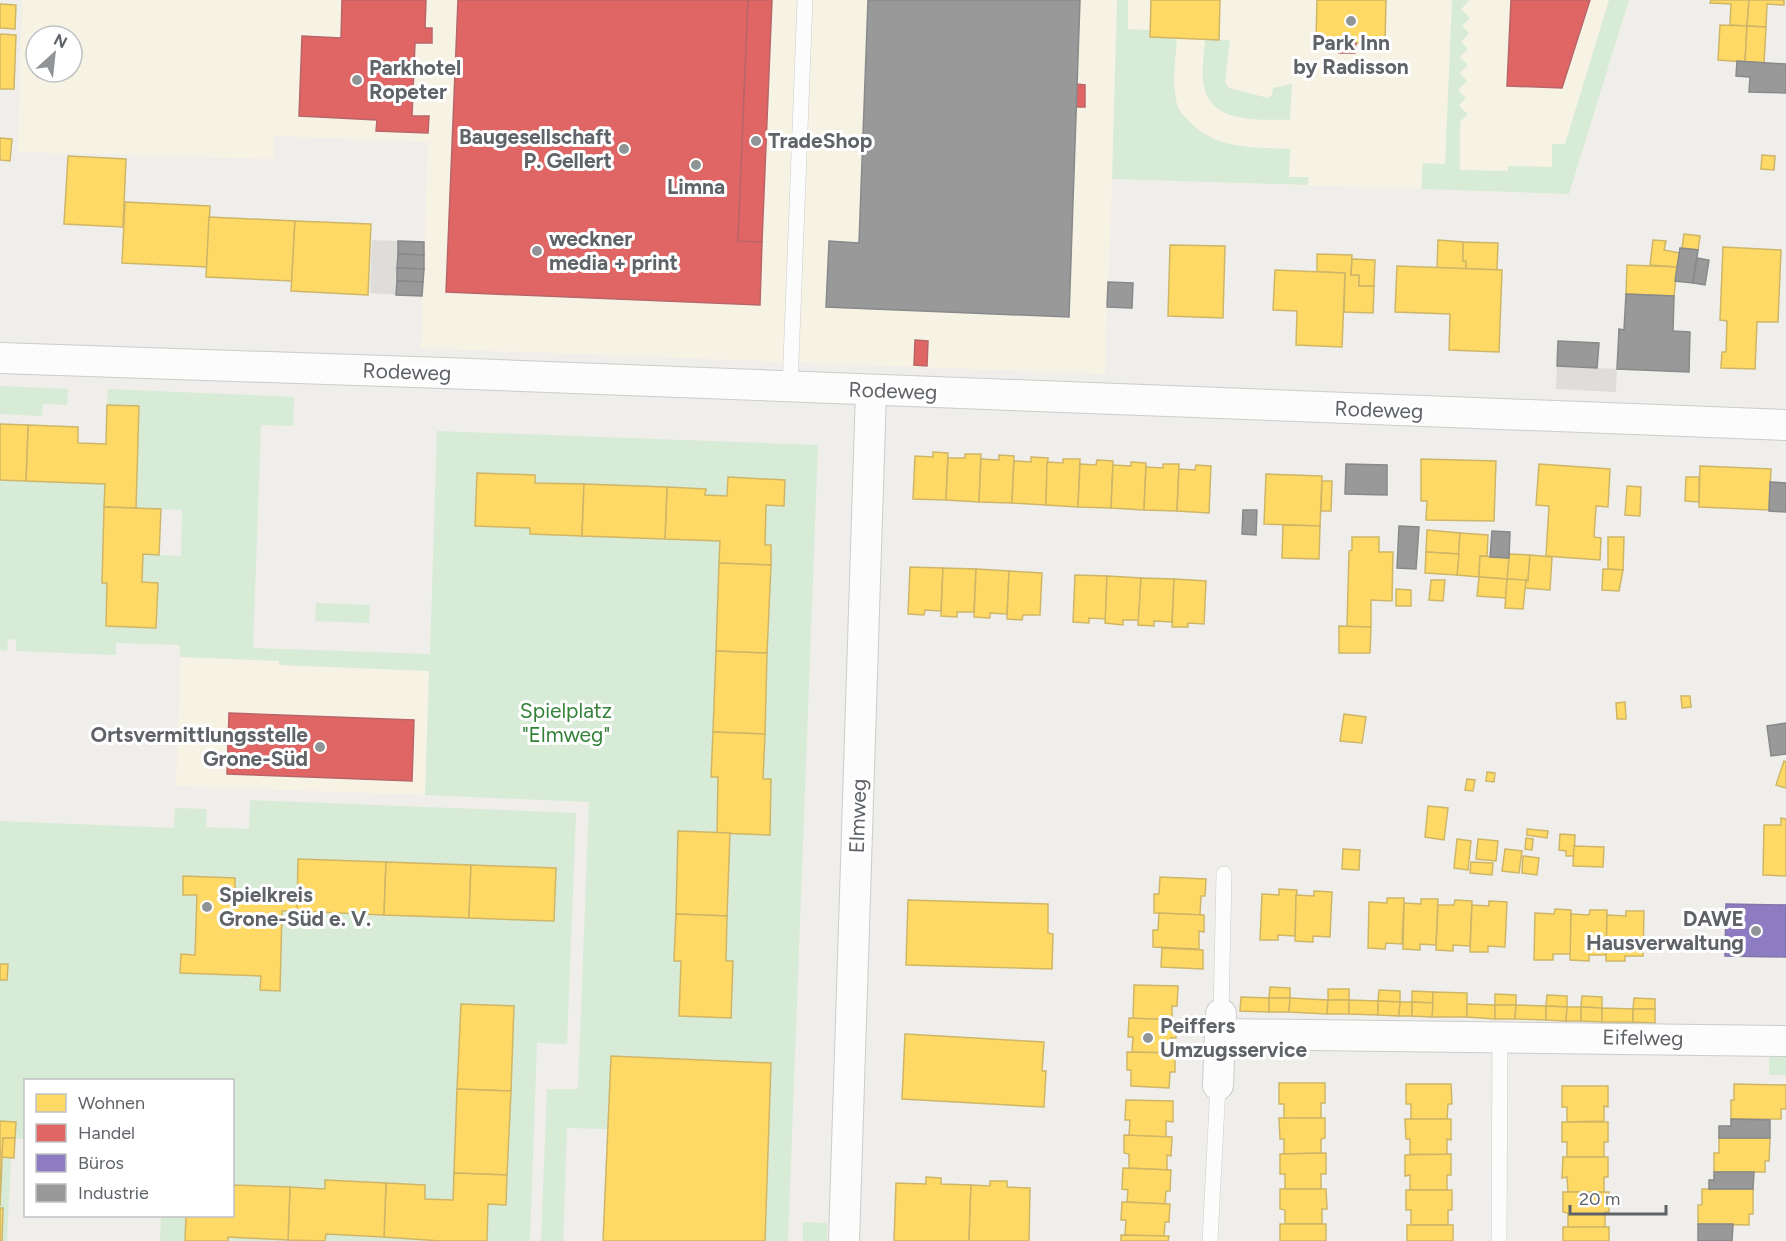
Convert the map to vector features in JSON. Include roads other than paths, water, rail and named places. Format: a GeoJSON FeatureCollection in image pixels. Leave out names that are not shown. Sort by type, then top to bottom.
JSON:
{"type":"FeatureCollection","features":[{"type":"Feature","properties":{"kind":"street","name":"Rodeweg"},"geometry":{"type":"LineString","coordinates":[[0,358],[1786,425]]}},
{"type":"Feature","properties":{"kind":"street","name":"Elmweg"},"geometry":{"type":"LineString","coordinates":[[844,1241],[872,391]]}},
{"type":"Feature","properties":{"kind":"street","name":"Eifelweg"},"geometry":{"type":"LineString","coordinates":[[1221,1024],[1500,1036],[1786,1041]]}},
{"type":"Feature","properties":{"kind":"street"},"geometry":{"type":"LineString","coordinates":[[1218,1086],[1221,1024]]}},
{"type":"Feature","properties":{"kind":"lane"},"geometry":{"type":"LineString","coordinates":[[790,387],[805,0]]}},
{"type":"Feature","properties":{"kind":"lane"},"geometry":{"type":"LineString","coordinates":[[1221,1024],[1224,874]]}},
{"type":"Feature","properties":{"kind":"lane"},"geometry":{"type":"LineString","coordinates":[[1499,1241],[1500,1036]]}},
{"type":"Feature","properties":{"kind":"lane"},"geometry":{"type":"LineString","coordinates":[[1210,1241],[1218,1086]]}},
{"type":"Feature","properties":{"kind":"place","name":"Park Inn by Radisson"},"geometry":{"type":"Point","coordinates":[1351,21]}},
{"type":"Feature","properties":{"kind":"place","name":"Parkhotel Ropeter"},"geometry":{"type":"Point","coordinates":[357,80]}},
{"type":"Feature","properties":{"kind":"place","name":"TradeShop"},"geometry":{"type":"Point","coordinates":[756,141]}},
{"type":"Feature","properties":{"kind":"place","name":"Baugesellschaft P. Gellert"},"geometry":{"type":"Point","coordinates":[624,149]}},
{"type":"Feature","properties":{"kind":"place","name":"Limna"},"geometry":{"type":"Point","coordinates":[696,165]}},
{"type":"Feature","properties":{"kind":"place","name":"weckner media + print"},"geometry":{"type":"Point","coordinates":[537,251]}},
{"type":"Feature","properties":{"kind":"place","name":"Ortsvermittlungsstelle Grone-Süd"},"geometry":{"type":"Point","coordinates":[320,747]}},
{"type":"Feature","properties":{"kind":"place","name":"Spielkreis Grone-Süd e. V."},"geometry":{"type":"Point","coordinates":[207,907]}},
{"type":"Feature","properties":{"kind":"place","name":"DAWE Hausverwaltung"},"geometry":{"type":"Point","coordinates":[1756,931]}},
{"type":"Feature","properties":{"kind":"place","name":"Peiffers Umzugsservice"},"geometry":{"type":"Point","coordinates":[1148,1038]}},
{"type":"Feature","properties":{"kind":"park label","name":"Spielplatz \"Elmweg\""},"geometry":{"type":"Point","coordinates":[566,723]}}]}
